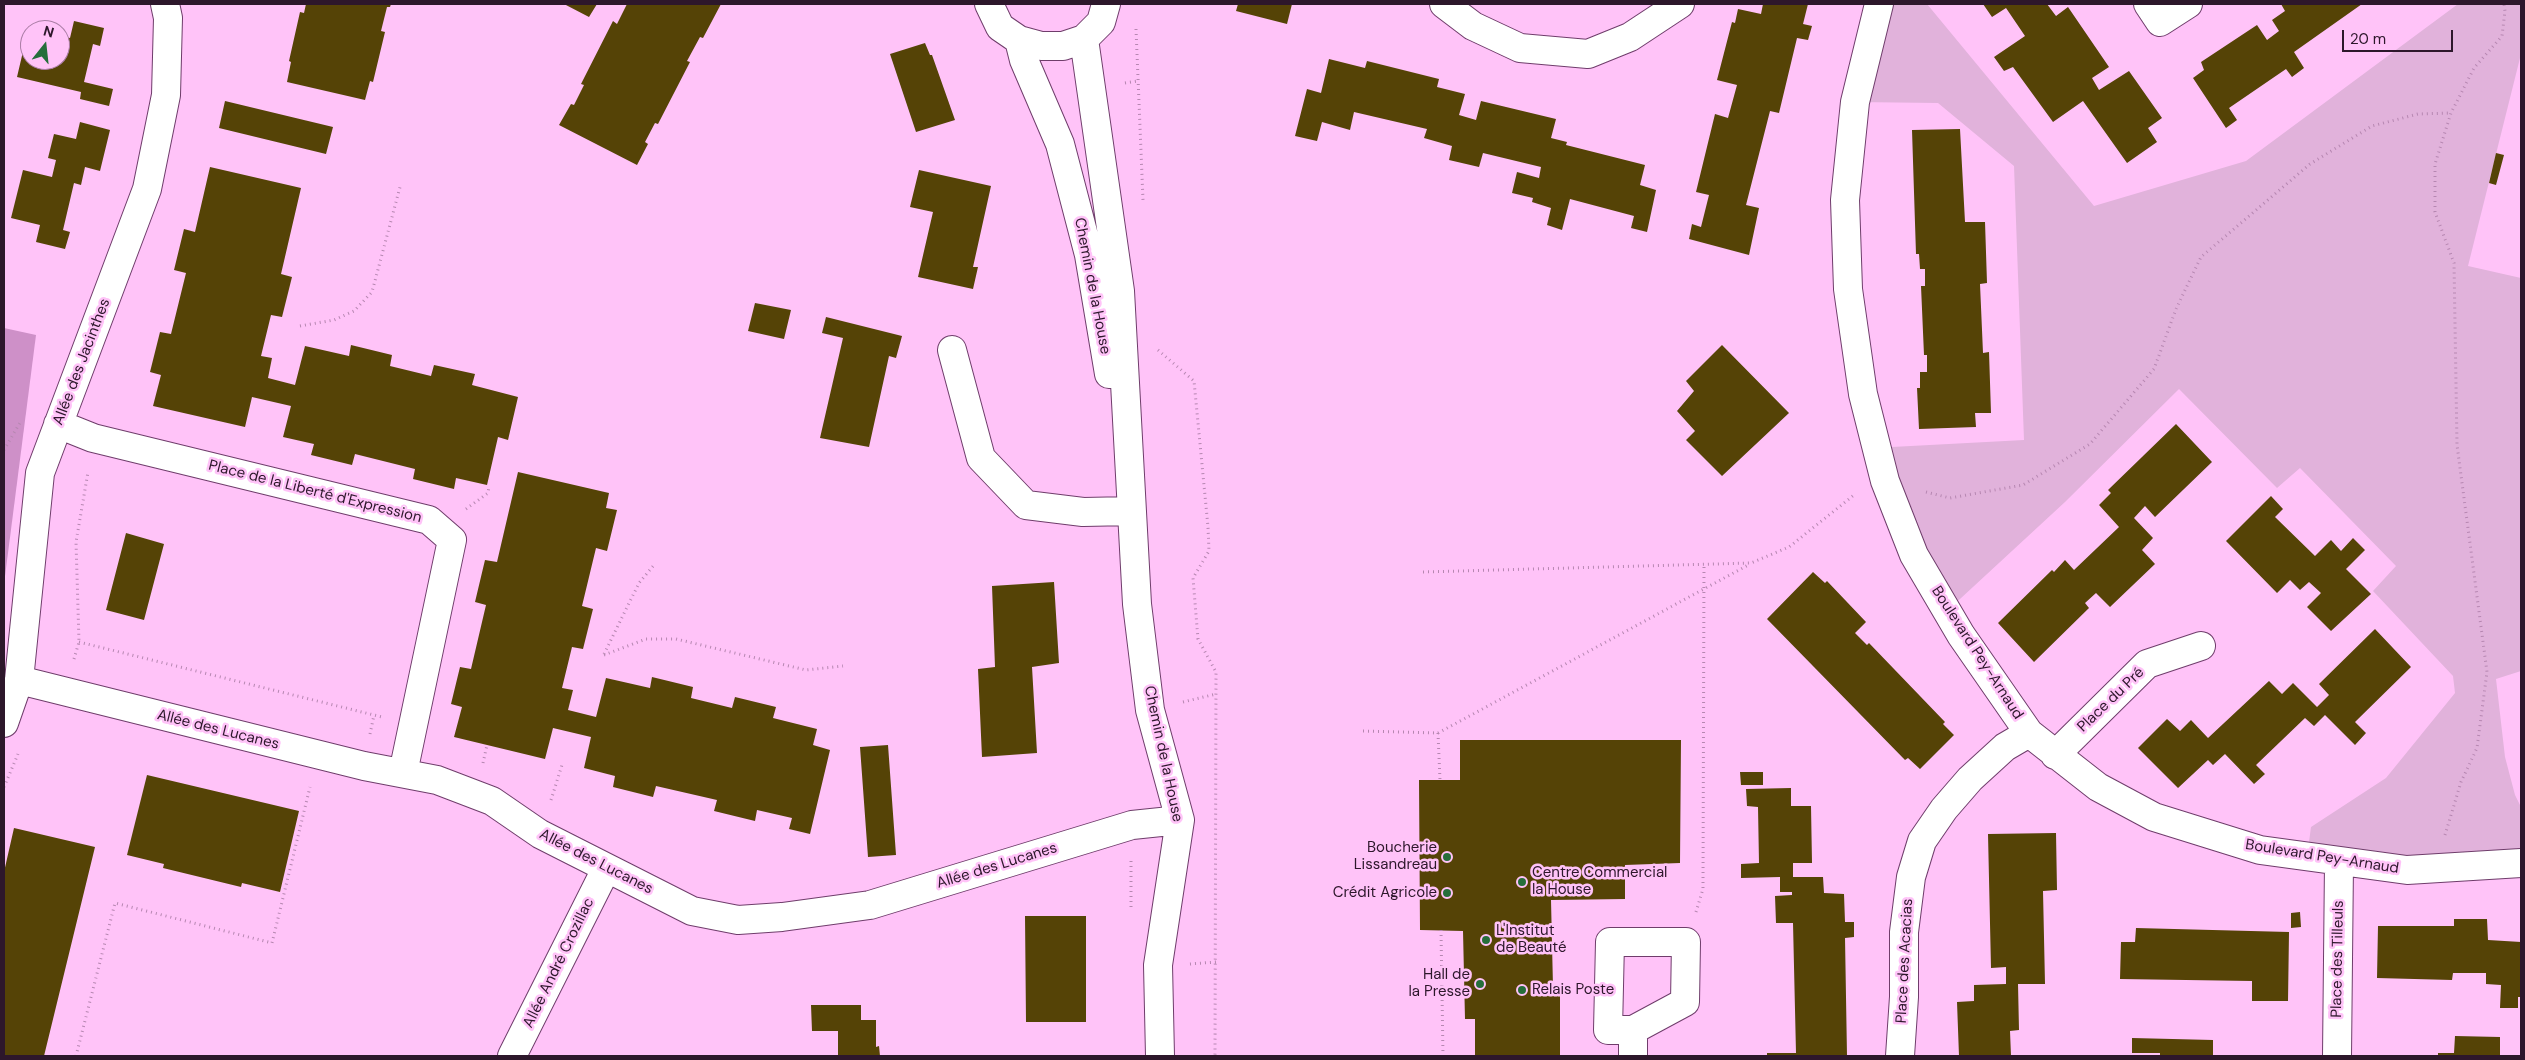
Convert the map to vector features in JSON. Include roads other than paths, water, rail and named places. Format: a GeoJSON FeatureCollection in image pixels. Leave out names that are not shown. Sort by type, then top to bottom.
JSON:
{"type":"FeatureCollection","features":[{"type":"Feature","properties":{"kind":"street","name":"Allée des Jacinthes"},"geometry":{"type":"LineString","coordinates":[[4,722],[19,680],[40,473],[147,189],[166,95],[168,18],[165,4]]}},
{"type":"Feature","properties":{"kind":"street"},"geometry":{"type":"LineString","coordinates":[[989,4],[1000,27],[1019,40],[1041,46],[1063,46],[1084,39],[1101,22],[1106,4]]}},
{"type":"Feature","properties":{"kind":"street"},"geometry":{"type":"LineString","coordinates":[[1444,4],[1473,26],[1520,48],[1588,54],[1630,36],[1680,4]]}},
{"type":"Feature","properties":{"kind":"street","name":"Boulevard Pey-Arnaud"},"geometry":{"type":"LineString","coordinates":[[1879,4],[1855,102],[1845,200],[1848,289],[1863,394],[1885,481],[1914,555],[1961,634],[2029,733],[2054,755],[2098,787],[2154,817],[2260,850],[2340,863],[2407,870],[2521,863]]}},
{"type":"Feature","properties":{"kind":"street"},"geometry":{"type":"LineString","coordinates":[[2148,4],[2160,22],[2188,4]]}},
{"type":"Feature","properties":{"kind":"street","name":"Chemin de la House"},"geometry":{"type":"LineString","coordinates":[[1084,39],[1120,291],[1138,604],[1150,710],[1180,820],[1158,965],[1160,1056]]}},
{"type":"Feature","properties":{"kind":"street","name":"Chemin de la House"},"geometry":{"type":"LineString","coordinates":[[1019,40],[1024,60],[1060,144],[1089,255],[1132,511]]}},
{"type":"Feature","properties":{"kind":"street"},"geometry":{"type":"LineString","coordinates":[[952,350],[981,458],[1026,505],[1083,512],[1132,511]]}},
{"type":"Feature","properties":{"kind":"street","name":"Place de la Liberté d'Expression"},"geometry":{"type":"LineString","coordinates":[[58,424],[93,438],[429,520],[452,540],[403,773]]}},
{"type":"Feature","properties":{"kind":"street","name":"Place du Pré"},"geometry":{"type":"LineString","coordinates":[[2054,755],[2147,664],[2201,646]]}},
{"type":"Feature","properties":{"kind":"street","name":"Allée des Lucanes"},"geometry":{"type":"LineString","coordinates":[[19,680],[364,766],[437,780],[492,801],[540,834],[692,911],[738,920],[782,918],[870,904],[1132,825],[1180,820]]}},
{"type":"Feature","properties":{"kind":"street","name":"Place des Acacias"},"geometry":{"type":"LineString","coordinates":[[1900,1056],[1904,997],[1904,932],[1911,877],[1922,841],[1944,809],[1970,779],[2005,748],[2029,733]]}},
{"type":"Feature","properties":{"kind":"street","name":"Place des Tilleuls"},"geometry":{"type":"LineString","coordinates":[[2337,1056],[2340,863]]}},
{"type":"Feature","properties":{"kind":"street","name":"Allée André Crozillac"},"geometry":{"type":"LineString","coordinates":[[512,1056],[606,869]]}},
{"type":"Feature","properties":{"kind":"street"},"geometry":{"type":"LineString","coordinates":[[1610,942],[1686,942],[1685,1002],[1633,1030],[1608,1030],[1610,942]]}},
{"type":"Feature","properties":{"kind":"street"},"geometry":{"type":"LineString","coordinates":[[1633,1030],[1633,1056]]}},
{"type":"Feature","properties":{"kind":"place","name":"Boucherie Lissandreau"},"geometry":{"type":"Point","coordinates":[1447,857]}},
{"type":"Feature","properties":{"kind":"place","name":"Centre Commercial la House"},"geometry":{"type":"Point","coordinates":[1522,882]}},
{"type":"Feature","properties":{"kind":"place","name":"Crédit Agricole"},"geometry":{"type":"Point","coordinates":[1447,893]}},
{"type":"Feature","properties":{"kind":"place","name":"L'Institut de Beauté"},"geometry":{"type":"Point","coordinates":[1486,940]}},
{"type":"Feature","properties":{"kind":"place","name":"Hall de la Presse"},"geometry":{"type":"Point","coordinates":[1480,984]}},
{"type":"Feature","properties":{"kind":"place","name":"Relais Poste"},"geometry":{"type":"Point","coordinates":[1522,990]}}]}
